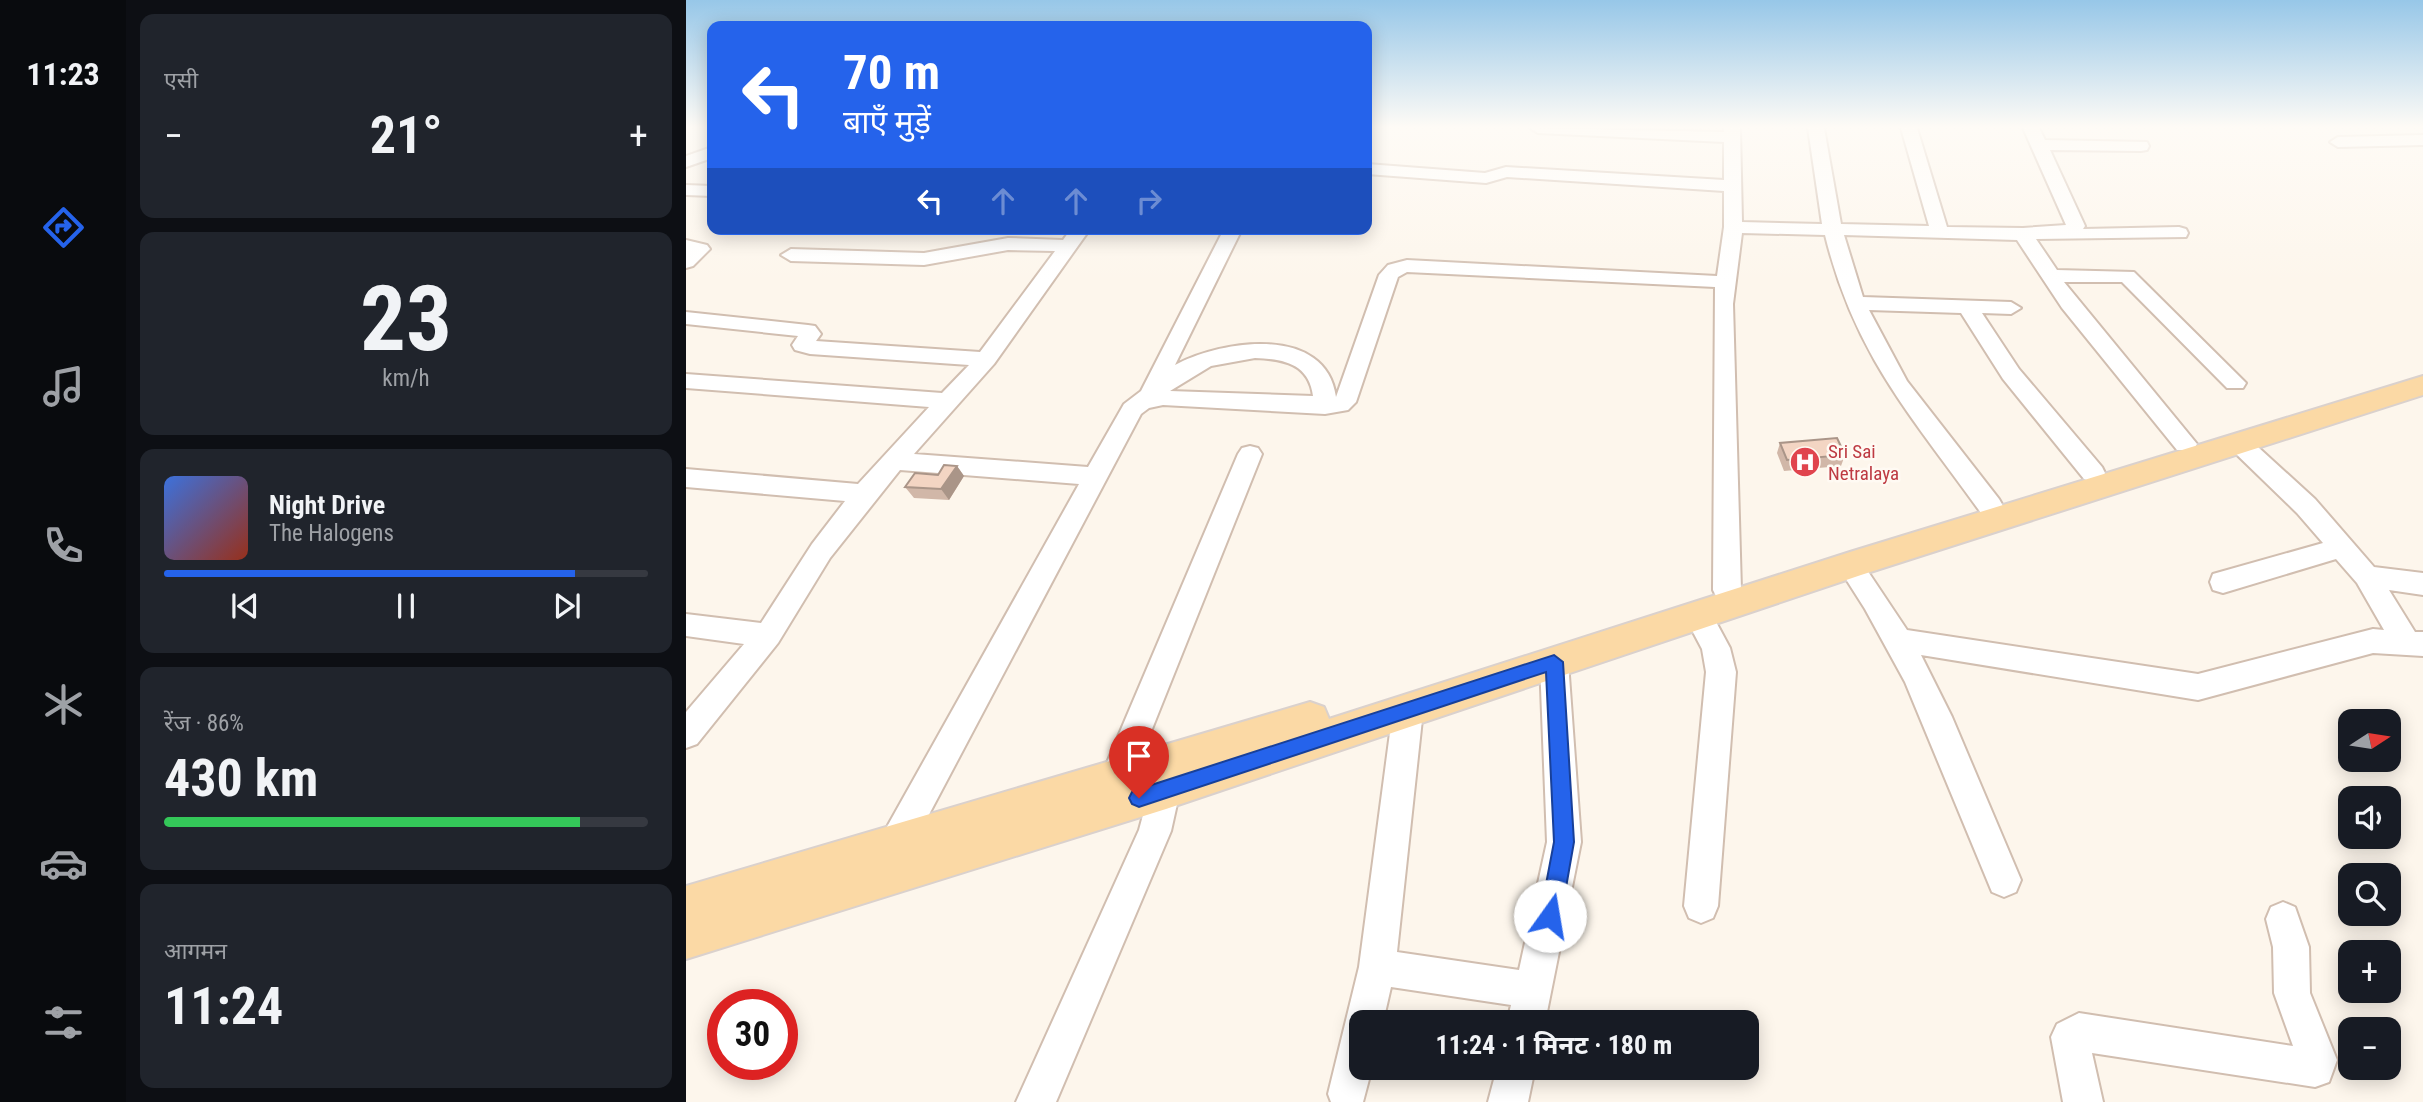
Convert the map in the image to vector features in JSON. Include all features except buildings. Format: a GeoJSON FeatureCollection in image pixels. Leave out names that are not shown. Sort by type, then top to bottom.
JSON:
{"type":"FeatureCollection","features":[{"type":"Feature","properties":{"kind":"main road"},"geometry":{"type":"LineString","coordinates":[[686,937],[1727,590],[2423,369]]}},
{"type":"Feature","properties":{"kind":"main road"},"geometry":{"type":"LineString","coordinates":[[686,908],[1116,779],[1167,777],[1408,710],[1850,565],[2423,384]]}},
{"type":"Feature","properties":{"kind":"street"},"geometry":{"type":"LineString","coordinates":[[1626,179],[1732,186]]}},
{"type":"Feature","properties":{"kind":"street"},"geometry":{"type":"LineString","coordinates":[[1727,590],[1723,304],[1733,227],[1732,179]]}},
{"type":"Feature","properties":{"kind":"street"},"geometry":{"type":"LineString","coordinates":[[1824,179],[1842,272],[1868,333],[1899,386],[1990,506]]}},
{"type":"Feature","properties":{"kind":"street"},"geometry":{"type":"LineString","coordinates":[[1924,179],[1940,233]]}},
{"type":"Feature","properties":{"kind":"street"},"geometry":{"type":"LineString","coordinates":[[2055,179],[2076,226],[2071,231]]}},
{"type":"Feature","properties":{"kind":"street"},"geometry":{"type":"LineString","coordinates":[[686,190],[707,191]]}},
{"type":"Feature","properties":{"kind":"street"},"geometry":{"type":"LineString","coordinates":[[1733,227],[2023,234],[2071,231],[2082,235],[2179,233]]}},
{"type":"Feature","properties":{"kind":"street"},"geometry":{"type":"LineString","coordinates":[[2023,234],[2069,304],[2185,444]]}},
{"type":"Feature","properties":{"kind":"street"},"geometry":{"type":"LineString","coordinates":[[1145,400],[1230,235]]}},
{"type":"Feature","properties":{"kind":"street"},"geometry":{"type":"LineString","coordinates":[[791,255],[924,259],[1008,244],[1075,237]]}},
{"type":"Feature","properties":{"kind":"street"},"geometry":{"type":"LineString","coordinates":[[686,734],[768,635],[821,551],[864,494],[986,359],[1075,237]]}},
{"type":"Feature","properties":{"kind":"street"},"geometry":{"type":"LineString","coordinates":[[686,246],[700,249],[686,262]]}},
{"type":"Feature","properties":{"kind":"street"},"geometry":{"type":"LineString","coordinates":[[1145,400],[1163,398],[1325,406],[1345,402],[1389,275],[1395,269],[1419,265],[1726,282]]}},
{"type":"Feature","properties":{"kind":"street"},"geometry":{"type":"LineString","coordinates":[[2051,275],[2127,276],[2235,383]]}},
{"type":"Feature","properties":{"kind":"street"},"geometry":{"type":"LineString","coordinates":[[1856,303],[2011,308]]}},
{"type":"Feature","properties":{"kind":"street"},"geometry":{"type":"LineString","coordinates":[[1967,306],[2011,374],[2093,473]]}},
{"type":"Feature","properties":{"kind":"street"},"geometry":{"type":"LineString","coordinates":[[686,318],[808,331],[810,334],[803,345],[810,347],[986,359]]}},
{"type":"Feature","properties":{"kind":"street"},"geometry":{"type":"LineString","coordinates":[[895,845],[1132,409],[1188,367],[1214,356],[1270,353],[1298,359],[1315,369],[1323,386],[1325,406]]}},
{"type":"Feature","properties":{"kind":"street"},"geometry":{"type":"LineString","coordinates":[[686,382],[949,401]]}},
{"type":"Feature","properties":{"kind":"street"},"geometry":{"type":"LineString","coordinates":[[2239,443],[2290,489],[2342,548],[2415,643]]}},
{"type":"Feature","properties":{"kind":"street"},"geometry":{"type":"LineString","coordinates":[[1116,779],[1250,454]]}},
{"type":"Feature","properties":{"kind":"street"},"geometry":{"type":"LineString","coordinates":[[896,461],[1095,476]]}},
{"type":"Feature","properties":{"kind":"street"},"geometry":{"type":"LineString","coordinates":[[686,478],[864,494]]}},
{"type":"Feature","properties":{"kind":"street"},"geometry":{"type":"LineString","coordinates":[[2223,582],[2342,548]]}},
{"type":"Feature","properties":{"kind":"street"},"geometry":{"type":"LineString","coordinates":[[1850,565],[1899,640],[1931,704],[2004,880]]}},
{"type":"Feature","properties":{"kind":"street"},"geometry":{"type":"LineString","coordinates":[[2366,576],[2423,584]]}},
{"type":"Feature","properties":{"kind":"street"},"geometry":{"type":"LineString","coordinates":[[1698,615],[1716,648],[1721,672],[1701,906]]}},
{"type":"Feature","properties":{"kind":"street"},"geometry":{"type":"LineString","coordinates":[[686,625],[768,635]]}},
{"type":"Feature","properties":{"kind":"street"},"geometry":{"type":"LineString","coordinates":[[1899,640],[2198,687],[2373,641],[2415,643]]}},
{"type":"Feature","properties":{"kind":"street"},"geometry":{"type":"LineString","coordinates":[[1377,967],[1530,1006],[1564,842],[1554,662]]}},
{"type":"Feature","properties":{"kind":"street"},"geometry":{"type":"LineString","coordinates":[[1367,1010],[1377,967],[1408,710]]}},
{"type":"Feature","properties":{"kind":"street"},"geometry":{"type":"LineString","coordinates":[[1036,1102],[1155,831],[1167,777]]}},
{"type":"Feature","properties":{"kind":"street"},"geometry":{"type":"LineString","coordinates":[[2082,1102],[2070,1037],[2079,1032],[2315,1068],[2318,1060],[2292,993],[2291,947],[2283,919]]}},
{"type":"Feature","properties":{"kind":"street"},"geometry":{"type":"LineString","coordinates":[[1347,1094],[1350,1080]]}},
{"type":"Feature","properties":{"kind":"street"},"geometry":{"type":"LineString","coordinates":[[1508,1102],[1513,1080]]}},
{"type":"Feature","properties":{"kind":"place","name":"Sri Sai Netralaya"},"geometry":{"type":"Point","coordinates":[1805,462]}},
{"type":"Feature","properties":{"kind":"route"},"geometry":{"type":"LineString","coordinates":[[1139,798],[1554,662],[1564,842],[1550,916]]}}]}
